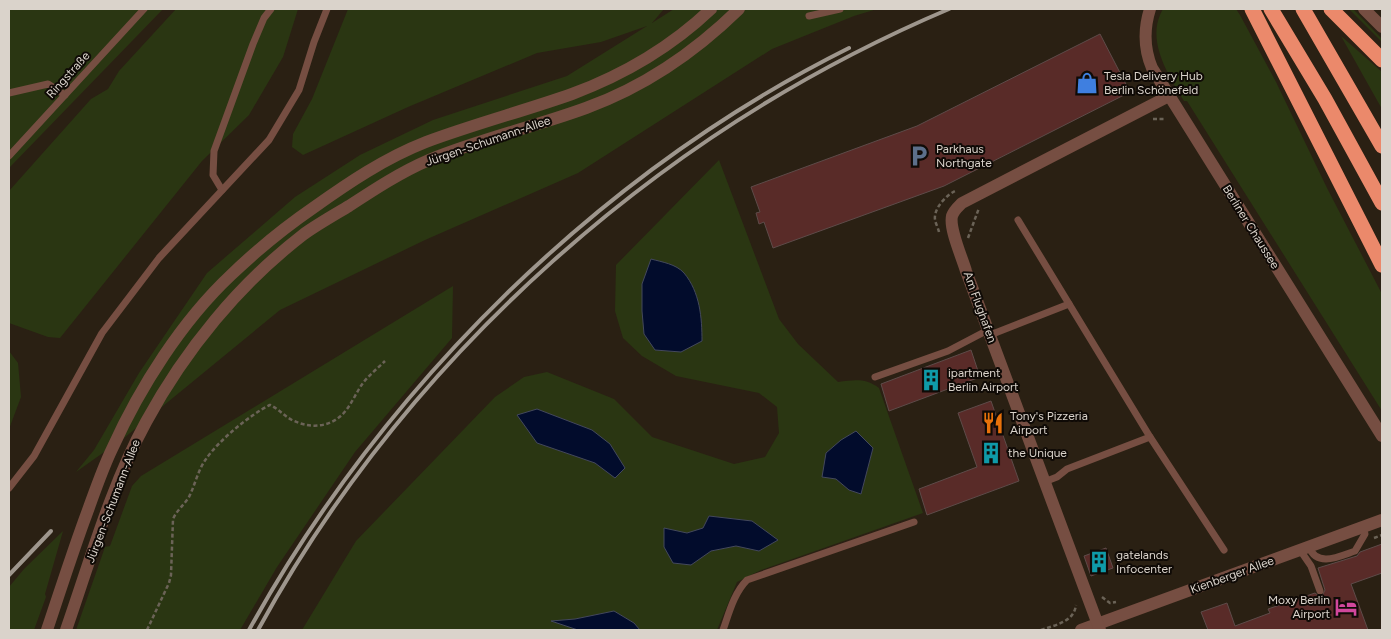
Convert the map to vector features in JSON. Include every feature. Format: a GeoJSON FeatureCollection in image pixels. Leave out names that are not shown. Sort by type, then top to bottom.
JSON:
{"type":"FeatureCollection","features":[{"type":"Feature","properties":{"kind":"highway"},"geometry":{"type":"LineString","coordinates":[[1252,9],[1382,265]]}},
{"type":"Feature","properties":{"kind":"highway"},"geometry":{"type":"LineString","coordinates":[[1271,9],[1325,99],[1382,203]]}},
{"type":"Feature","properties":{"kind":"highway"},"geometry":{"type":"LineString","coordinates":[[1303,9],[1382,146]]}},
{"type":"Feature","properties":{"kind":"highway"},"geometry":{"type":"LineString","coordinates":[[1331,9],[1382,60]]}},
{"type":"Feature","properties":{"kind":"street","name":"Jürgen-Schumann-Allee"},"geometry":{"type":"LineString","coordinates":[[47,630],[63,580],[111,449],[133,407],[171,347],[196,314],[229,276],[293,222],[380,164],[423,144],[478,123],[573,94],[613,76],[646,59],[711,9]]}},
{"type":"Feature","properties":{"kind":"street","name":"Jürgen-Schumann-Allee"},"geometry":{"type":"LineString","coordinates":[[66,630],[116,486],[133,447],[180,365],[242,290],[305,234],[385,182],[429,160],[587,108],[622,93],[654,76],[687,54],[739,9]]}},
{"type":"Feature","properties":{"kind":"street","name":"Berliner Chaussee"},"geometry":{"type":"LineString","coordinates":[[1150,9],[1146,22],[1146,44],[1149,60],[1169,96],[1382,436]]}},
{"type":"Feature","properties":{"kind":"street"},"geometry":{"type":"LineString","coordinates":[[1364,9],[1382,27]]}},
{"type":"Feature","properties":{"kind":"street","name":"Am Flughafen"},"geometry":{"type":"LineString","coordinates":[[1099,627],[966,271],[952,227],[952,218],[955,210],[962,203],[1169,96]]}},
{"type":"Feature","properties":{"kind":"street","name":"Kienberger Allee"},"geometry":{"type":"LineString","coordinates":[[1081,630],[1099,627],[1382,520]]}},
{"type":"Feature","properties":{"kind":"lane","name":"Ringstraße"},"geometry":{"type":"LineString","coordinates":[[9,156],[144,9]]}},
{"type":"Feature","properties":{"kind":"lane"},"geometry":{"type":"LineString","coordinates":[[222,190],[213,175],[214,151],[253,44],[264,18],[271,9]]}},
{"type":"Feature","properties":{"kind":"lane"},"geometry":{"type":"LineString","coordinates":[[9,488],[34,456],[102,333],[158,258],[269,140],[299,90],[314,42],[327,9]]}},
{"type":"Feature","properties":{"kind":"lane"},"geometry":{"type":"LineString","coordinates":[[809,16],[840,9]]}},
{"type":"Feature","properties":{"kind":"lane"},"geometry":{"type":"LineString","coordinates":[[9,93],[48,84],[65,95]]}},
{"type":"Feature","properties":{"kind":"lane"},"geometry":{"type":"LineString","coordinates":[[1018,220],[1150,437],[1224,550]]}},
{"type":"Feature","properties":{"kind":"lane"},"geometry":{"type":"LineString","coordinates":[[875,377],[948,351],[989,332],[1069,304]]}},
{"type":"Feature","properties":{"kind":"lane"},"geometry":{"type":"LineString","coordinates":[[1044,482],[1057,477],[1067,469],[1150,437]]}},
{"type":"Feature","properties":{"kind":"lane"},"geometry":{"type":"LineString","coordinates":[[723,630],[737,594],[747,580],[914,522]]}},
{"type":"Feature","properties":{"kind":"lane"},"geometry":{"type":"LineString","coordinates":[[1305,549],[1317,558],[1330,560],[1355,551],[1365,534],[1363,527]]}},
{"type":"Feature","properties":{"kind":"lane"},"geometry":{"type":"LineString","coordinates":[[1305,549],[1320,591]]}},
{"type":"Feature","properties":{"kind":"path"},"geometry":{"type":"LineString","coordinates":[[1153,119],[1165,119]]}},
{"type":"Feature","properties":{"kind":"path"},"geometry":{"type":"LineString","coordinates":[[971,246],[968,236],[980,207]]}},
{"type":"Feature","properties":{"kind":"path"},"geometry":{"type":"LineString","coordinates":[[147,630],[171,575],[173,519],[175,513],[186,502],[207,457],[256,412],[270,405],[277,408],[283,415],[306,426],[332,424],[346,411],[363,382],[385,361]]}},
{"type":"Feature","properties":{"kind":"path"},"geometry":{"type":"LineString","coordinates":[[1101,597],[1110,603],[1120,602]]}},
{"type":"Feature","properties":{"kind":"green space"},"geometry":{"type":"Polygon","coordinates":[[[9,9],[163,9],[9,168],[9,9]]]}},
{"type":"Feature","properties":{"kind":"green space"},"geometry":{"type":"Polygon","coordinates":[[[176,9],[298,9],[283,57],[249,115],[202,161],[60,338],[48,337],[9,323],[9,191],[91,99],[108,89],[119,71],[176,9]]]}},
{"type":"Feature","properties":{"kind":"green space"},"geometry":{"type":"Polygon","coordinates":[[[348,9],[664,9],[652,23],[674,9],[877,9],[854,16],[772,49],[578,173],[425,240],[280,310],[124,438],[76,472],[94,450],[139,373],[207,273],[295,197],[360,155],[433,120],[567,76],[647,26],[601,42],[537,53],[408,107],[303,155],[292,147],[293,134],[312,99],[348,9]]]}},
{"type":"Feature","properties":{"kind":"green space"},"geometry":{"type":"Polygon","coordinates":[[[1163,9],[1236,9],[1240,15],[1276,82],[1327,188],[1382,294],[1382,411],[1187,101],[1184,101],[1171,80],[1161,56],[1156,32],[1158,20],[1163,9]]]}},
{"type":"Feature","properties":{"kind":"green space"},"geometry":{"type":"Polygon","coordinates":[[[1349,9],[1353,9],[1382,39],[1382,42],[1349,9]]]}},
{"type":"Feature","properties":{"kind":"green space"},"geometry":{"type":"Polygon","coordinates":[[[1341,36],[1382,72],[1382,109],[1341,36]]]}},
{"type":"Feature","properties":{"kind":"green space"},"geometry":{"type":"Polygon","coordinates":[[[719,160],[779,319],[798,344],[838,382],[864,381],[879,388],[923,513],[761,570],[737,582],[717,630],[640,630],[634,623],[614,611],[575,619],[553,621],[578,630],[302,630],[356,541],[495,397],[524,377],[547,372],[614,399],[652,437],[734,464],[765,457],[779,433],[777,407],[759,393],[676,376],[642,356],[623,338],[615,311],[616,265],[719,160]],[[537,409],[537,443],[595,463],[615,478],[592,430],[537,409]],[[873,448],[836,479],[849,490],[861,494],[873,448]],[[709,516],[703,528],[687,534],[664,528],[691,564],[711,551],[736,546],[759,551],[752,521],[709,516]]]}},
{"type":"Feature","properties":{"kind":"green space"},"geometry":{"type":"Polygon","coordinates":[[[453,286],[452,338],[355,452],[277,567],[240,630],[76,630],[105,547],[110,546],[132,486],[141,476],[453,286]]]}},
{"type":"Feature","properties":{"kind":"green space"},"geometry":{"type":"Polygon","coordinates":[[[9,351],[18,363],[21,397],[9,429],[9,351]]]}},
{"type":"Feature","properties":{"kind":"green space"},"geometry":{"type":"Polygon","coordinates":[[[63,531],[45,594],[46,597],[34,630],[9,630],[9,587],[24,569],[63,531]]]}},
{"type":"Feature","properties":{"kind":"water"},"geometry":{"type":"Polygon","coordinates":[[[651,259],[669,264],[681,270],[694,288],[697,297],[701,314],[702,341],[681,352],[655,350],[644,334],[642,284],[651,259]]]}},
{"type":"Feature","properties":{"kind":"water"},"geometry":{"type":"Polygon","coordinates":[[[537,409],[592,430],[610,444],[625,468],[615,478],[595,463],[537,443],[517,415],[537,409]]]}},
{"type":"Feature","properties":{"kind":"water"},"geometry":{"type":"Polygon","coordinates":[[[856,431],[873,448],[861,494],[849,490],[836,479],[822,477],[826,453],[841,440],[856,431]]]}},
{"type":"Feature","properties":{"kind":"water"},"geometry":{"type":"Polygon","coordinates":[[[709,516],[752,521],[778,540],[759,551],[736,546],[711,551],[691,565],[673,563],[664,547],[664,528],[687,533],[703,528],[709,516]]]}},
{"type":"Feature","properties":{"kind":"water"},"geometry":{"type":"Polygon","coordinates":[[[614,611],[634,623],[640,630],[578,630],[551,621],[575,619],[614,611]]]}},
{"type":"Feature","properties":{"kind":"building","name":"Parkhaus Northgate"},"geometry":{"type":"Polygon","coordinates":[[[1100,34],[1130,92],[944,186],[773,248],[764,222],[759,224],[756,213],[760,212],[751,187],[917,126],[1100,34]]]}},
{"type":"Feature","properties":{"kind":"building","name":"ipartment Berlin Airport"},"geometry":{"type":"Polygon","coordinates":[[[971,350],[980,377],[889,411],[881,384],[971,350]]]}},
{"type":"Feature","properties":{"kind":"building","name":"the Unique"},"geometry":{"type":"Polygon","coordinates":[[[991,401],[1019,481],[927,515],[919,489],[977,467],[958,413],[991,401]]]}},
{"type":"Feature","properties":{"kind":"building"},"geometry":{"type":"Polygon","coordinates":[[[1382,544],[1382,573],[1351,584],[1368,630],[1208,630],[1201,612],[1227,603],[1235,626],[1270,613],[1268,609],[1315,593],[1322,596],[1325,590],[1318,568],[1357,556],[1360,552],[1382,544]]]}},
{"type":"Feature","properties":{"kind":"building","name":"gatelands Infocenter"},"geometry":{"type":"Polygon","coordinates":[[[1106,548],[1113,568],[1091,576],[1084,556],[1106,548]]]}},
{"type":"Feature","properties":{"kind":"railway"},"geometry":{"type":"LineString","coordinates":[[258,630],[319,529],[389,434],[467,345],[552,262],[643,187],[741,119],[843,59],[949,9]]}},
{"type":"Feature","properties":{"kind":"railway"},"geometry":{"type":"LineString","coordinates":[[249,630],[303,540],[365,454],[432,372],[506,294],[585,223],[669,157],[757,99],[849,48]]}},
{"type":"Feature","properties":{"kind":"railway"},"geometry":{"type":"LineString","coordinates":[[9,575],[51,531]]}},
{"type":"Feature","properties":{"kind":"place","name":"Tesla Delivery Hub Berlin Schönefeld"},"geometry":{"type":"Point","coordinates":[1087,83]}},
{"type":"Feature","properties":{"kind":"place","name":"Parkhaus Northgate"},"geometry":{"type":"Point","coordinates":[919,156]}},
{"type":"Feature","properties":{"kind":"place","name":"ipartment Berlin Airport"},"geometry":{"type":"Point","coordinates":[931,380]}},
{"type":"Feature","properties":{"kind":"place","name":"Tony's Pizzeria Airport"},"geometry":{"type":"Point","coordinates":[993,423]}},
{"type":"Feature","properties":{"kind":"place","name":"the Unique"},"geometry":{"type":"Point","coordinates":[991,453]}},
{"type":"Feature","properties":{"kind":"place","name":"gatelands Infocenter"},"geometry":{"type":"Point","coordinates":[1099,562]}},
{"type":"Feature","properties":{"kind":"place","name":"Moxy Berlin Airport"},"geometry":{"type":"Point","coordinates":[1346,607]}}]}
